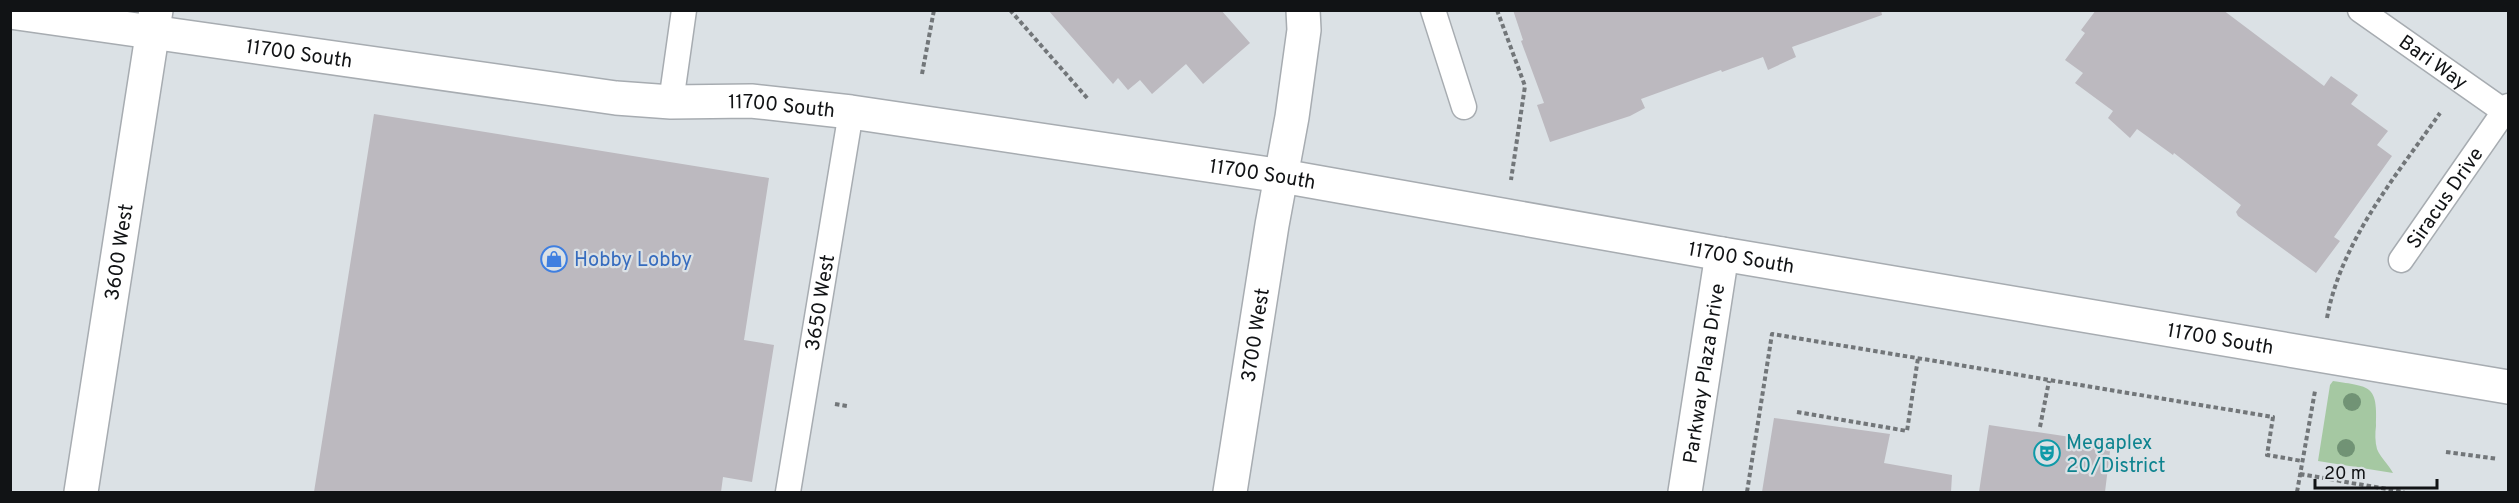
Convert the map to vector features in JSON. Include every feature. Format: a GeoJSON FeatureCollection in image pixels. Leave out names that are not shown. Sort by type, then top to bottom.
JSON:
{"type":"FeatureCollection","features":[{"type":"Feature","properties":{"kind":"street","name":"3700 West"},"geometry":{"type":"LineString","coordinates":[[1230,492],[1272,225],[1282,176],[1304,30],[1303,10]]}},
{"type":"Feature","properties":{"kind":"street","name":"11700 South"},"geometry":{"type":"LineString","coordinates":[[10,12],[154,21],[616,98],[671,102],[751,101],[851,112],[1282,176],[1722,254],[2508,387]]}},
{"type":"Feature","properties":{"kind":"street","name":"3600 West"},"geometry":{"type":"LineString","coordinates":[[81,492],[154,21]]}},
{"type":"Feature","properties":{"kind":"street","name":"Parkway Plaza Drive"},"geometry":{"type":"LineString","coordinates":[[1685,492],[1722,254]]}},
{"type":"Feature","properties":{"kind":"lane"},"geometry":{"type":"LineString","coordinates":[[671,102],[684,10]]}},
{"type":"Feature","properties":{"kind":"lane"},"geometry":{"type":"LineString","coordinates":[[1433,10],[1464,107]]}},
{"type":"Feature","properties":{"kind":"lane","name":"Bari Way"},"geometry":{"type":"LineString","coordinates":[[2360,10],[2507,110]]}},
{"type":"Feature","properties":{"kind":"lane","name":"Siracus Drive"},"geometry":{"type":"LineString","coordinates":[[2401,260],[2507,110]]}},
{"type":"Feature","properties":{"kind":"lane","name":"3650 West"},"geometry":{"type":"LineString","coordinates":[[788,492],[851,112]]}},
{"type":"Feature","properties":{"kind":"path"},"geometry":{"type":"LineString","coordinates":[[922,75],[934,10]]}},
{"type":"Feature","properties":{"kind":"path"},"geometry":{"type":"LineString","coordinates":[[1010,10],[1088,99]]}},
{"type":"Feature","properties":{"kind":"path"},"geometry":{"type":"LineString","coordinates":[[1497,10],[1525,86],[1510,181]]}},
{"type":"Feature","properties":{"kind":"path"},"geometry":{"type":"LineString","coordinates":[[2327,320],[2331,294],[2367,219],[2440,113]]}},
{"type":"Feature","properties":{"kind":"path"},"geometry":{"type":"LineString","coordinates":[[1747,492],[1772,334],[2273,417],[2267,455],[2302,461]]}},
{"type":"Feature","properties":{"kind":"path"},"geometry":{"type":"LineString","coordinates":[[1797,412],[1907,431],[1918,358]]}},
{"type":"Feature","properties":{"kind":"path"},"geometry":{"type":"LineString","coordinates":[[2040,427],[2049,381]]}},
{"type":"Feature","properties":{"kind":"path"},"geometry":{"type":"LineString","coordinates":[[2297,492],[2316,388]]}},
{"type":"Feature","properties":{"kind":"path"},"geometry":{"type":"LineString","coordinates":[[2446,452],[2498,459]]}},
{"type":"Feature","properties":{"kind":"path"},"geometry":{"type":"LineString","coordinates":[[2300,474],[2404,492]]}},
{"type":"Feature","properties":{"kind":"green space"},"geometry":{"type":"Polygon","coordinates":[[[2333,381],[2363,387],[2373,395],[2377,449],[2393,473],[2318,461],[2330,385],[2333,381]]]}},
{"type":"Feature","properties":{"kind":"building"},"geometry":{"type":"Polygon","coordinates":[[[1048,10],[1221,10],[1250,43],[1203,84],[1186,64],[1152,94],[1140,80],[1128,90],[1118,78],[1113,84],[1048,10]]]}},
{"type":"Feature","properties":{"kind":"building"},"geometry":{"type":"Polygon","coordinates":[[[1513,10],[1881,10],[1882,15],[1792,47],[1796,57],[1768,70],[1763,57],[1722,72],[1721,70],[1641,99],[1645,108],[1630,116],[1550,142],[1537,105],[1544,103],[1521,41],[1523,40],[1513,10]]]}},
{"type":"Feature","properties":{"kind":"building"},"geometry":{"type":"Polygon","coordinates":[[[2096,10],[2223,10],[2324,86],[2331,76],[2358,95],[2351,104],[2388,131],[2377,145],[2392,156],[2334,237],[2340,241],[2316,273],[2238,216],[2236,212],[2241,205],[2174,153],[2173,155],[2137,129],[2130,138],[2108,118],[2113,111],[2075,83],[2083,73],[2065,60],[2085,33],[2081,30],[2096,10]]]}},
{"type":"Feature","properties":{"kind":"building","name":"Hobby Lobby"},"geometry":{"type":"Polygon","coordinates":[[[374,114],[769,178],[744,340],[774,345],[752,482],[723,477],[721,492],[314,492],[374,114]]]}},
{"type":"Feature","properties":{"kind":"building"},"geometry":{"type":"Polygon","coordinates":[[[1774,418],[1890,434],[1884,463],[1952,475],[1951,492],[1762,492],[1774,418]]]}},
{"type":"Feature","properties":{"kind":"building"},"geometry":{"type":"Polygon","coordinates":[[[1989,425],[2111,443],[2105,492],[1979,492],[1989,425]]]}},
{"type":"Feature","properties":{"kind":"place","name":"Hobby Lobby"},"geometry":{"type":"Point","coordinates":[554,259]}},
{"type":"Feature","properties":{"kind":"place","name":"Megaplex 20/District"},"geometry":{"type":"Point","coordinates":[2047,453]}}]}
